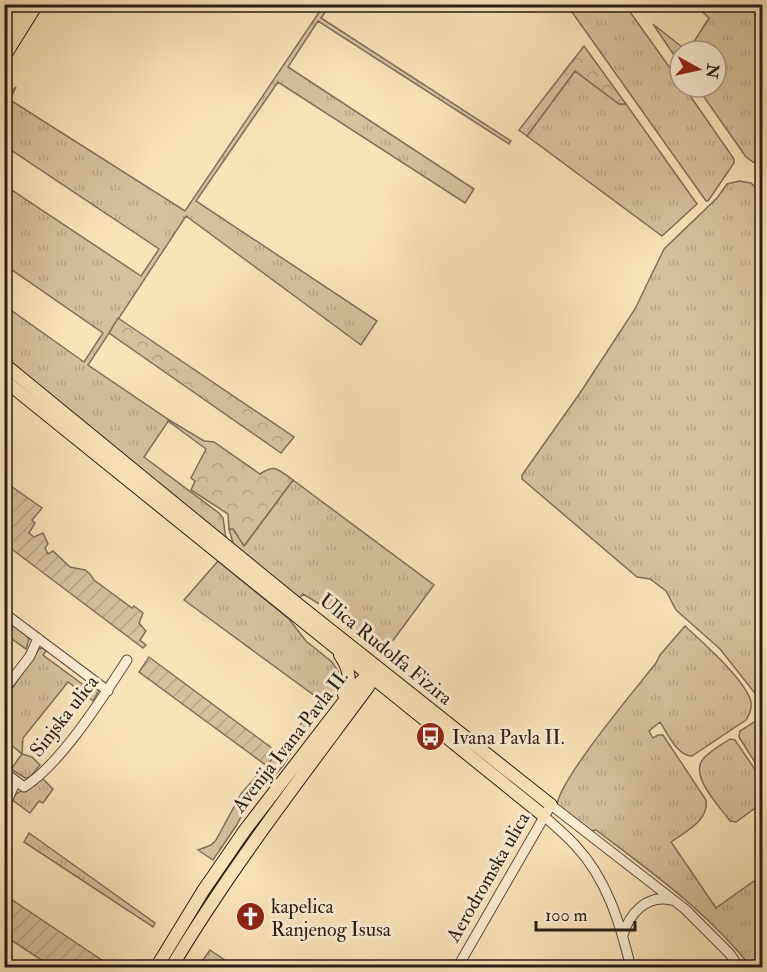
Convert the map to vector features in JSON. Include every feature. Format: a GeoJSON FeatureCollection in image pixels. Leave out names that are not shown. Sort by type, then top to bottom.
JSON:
{"type":"FeatureCollection","features":[{"type":"Feature","properties":{"kind":"main road"},"geometry":{"type":"LineString","coordinates":[[4,35],[23,4]]}},
{"type":"Feature","properties":{"kind":"main road"},"geometry":{"type":"LineString","coordinates":[[4,57],[38,4]]}},
{"type":"Feature","properties":{"kind":"main road","name":"Ulica Rudolfa Fizira"},"geometry":{"type":"LineString","coordinates":[[4,364],[372,673],[394,696],[544,816]]}},
{"type":"Feature","properties":{"kind":"main road","name":"Ulica Rudolfa Fizira"},"geometry":{"type":"LineString","coordinates":[[4,380],[336,650],[372,673],[552,805]]}},
{"type":"Feature","properties":{"kind":"main road"},"geometry":{"type":"LineString","coordinates":[[336,650],[347,667],[349,679],[337,719]]}},
{"type":"Feature","properties":{"kind":"main road","name":"Avenija Ivana Pavla II."},"geometry":{"type":"LineString","coordinates":[[156,968],[231,850],[372,673]]}},
{"type":"Feature","properties":{"kind":"main road"},"geometry":{"type":"LineString","coordinates":[[337,719],[370,696],[380,694],[394,696]]}},
{"type":"Feature","properties":{"kind":"main road","name":"Avenija Ivana Pavla II."},"geometry":{"type":"LineString","coordinates":[[171,968],[246,851],[337,719]]}},
{"type":"Feature","properties":{"kind":"street"},"geometry":{"type":"LineString","coordinates":[[4,613],[108,690]]}},
{"type":"Feature","properties":{"kind":"street"},"geometry":{"type":"LineString","coordinates":[[4,690],[30,656],[38,638]]}},
{"type":"Feature","properties":{"kind":"street","name":"Sinjska ulica"},"geometry":{"type":"LineString","coordinates":[[16,782],[24,787],[34,781],[62,752],[128,660]]}},
{"type":"Feature","properties":{"kind":"street"},"geometry":{"type":"LineString","coordinates":[[4,772],[16,782],[4,808]]}},
{"type":"Feature","properties":{"kind":"street","name":"Aerodromska ulica"},"geometry":{"type":"LineString","coordinates":[[457,968],[552,805]]}},
{"type":"Feature","properties":{"kind":"street","name":"Ulica Rudolfa Fizira"},"geometry":{"type":"LineString","coordinates":[[552,805],[685,909],[730,954],[740,968]]}},
{"type":"Feature","properties":{"kind":"street","name":"Ulica Rudolfa Fizira"},"geometry":{"type":"LineString","coordinates":[[544,816],[589,861],[612,902],[631,968]]}},
{"type":"Feature","properties":{"kind":"street"},"geometry":{"type":"LineString","coordinates":[[623,935],[632,915],[644,904],[660,899],[673,901]]}},
{"type":"Feature","properties":{"kind":"green space"},"geometry":{"type":"Polygon","coordinates":[[[324,5],[330,5],[321,18],[511,141],[509,144],[318,21],[288,67],[474,189],[465,203],[278,82],[196,201],[377,321],[361,345],[186,216],[88,365],[169,420],[144,457],[219,513],[223,518],[226,539],[5,359],[5,306],[84,362],[103,333],[5,265],[4,185],[141,276],[159,249],[5,146],[5,97],[16,87],[10,100],[185,211],[324,5]]]}},
{"type":"Feature","properties":{"kind":"green space"},"geometry":{"type":"Polygon","coordinates":[[[567,5],[625,5],[668,65],[668,99],[692,99],[734,159],[734,163],[706,201],[567,5]]]}},
{"type":"Feature","properties":{"kind":"green space"},"geometry":{"type":"Polygon","coordinates":[[[695,5],[762,5],[762,165],[746,157],[705,99],[728,99],[728,39],[696,39],[709,18],[695,5]]]}},
{"type":"Feature","properties":{"kind":"green space"},"geometry":{"type":"Polygon","coordinates":[[[653,24],[672,39],[668,39],[668,46],[653,24]]]}},
{"type":"Feature","properties":{"kind":"green space"},"geometry":{"type":"Polygon","coordinates":[[[584,46],[626,104],[619,104],[575,71],[527,136],[519,130],[584,46]]]}},
{"type":"Feature","properties":{"kind":"green space"},"geometry":{"type":"Polygon","coordinates":[[[575,71],[619,104],[626,104],[697,204],[662,236],[527,136],[575,71]]]}},
{"type":"Feature","properties":{"kind":"green space"},"geometry":{"type":"Polygon","coordinates":[[[739,181],[751,183],[762,194],[762,698],[757,696],[720,649],[676,610],[666,591],[650,579],[637,577],[522,479],[522,475],[580,393],[635,309],[664,249],[717,198],[727,184],[739,181]]]}},
{"type":"Feature","properties":{"kind":"green space"},"geometry":{"type":"Polygon","coordinates":[[[118,318],[294,437],[281,453],[109,333],[118,318]]]}},
{"type":"Feature","properties":{"kind":"green space"},"geometry":{"type":"Polygon","coordinates":[[[169,420],[204,441],[214,442],[260,474],[276,469],[293,480],[244,546],[233,529],[229,529],[228,514],[191,490],[195,481],[191,478],[206,449],[169,420]]]}},
{"type":"Feature","properties":{"kind":"green space"},"geometry":{"type":"Polygon","coordinates":[[[293,480],[434,585],[383,654],[366,644],[331,611],[303,594],[298,599],[234,547],[229,529],[233,529],[245,545],[293,480]]]}},
{"type":"Feature","properties":{"kind":"green space"},"geometry":{"type":"Polygon","coordinates":[[[5,482],[42,508],[32,520],[35,523],[29,533],[34,537],[43,533],[48,544],[45,548],[48,554],[53,551],[70,567],[85,570],[94,580],[132,608],[134,606],[143,613],[139,623],[146,631],[140,640],[146,645],[143,648],[5,544],[5,482]]]}},
{"type":"Feature","properties":{"kind":"green space"},"geometry":{"type":"Polygon","coordinates":[[[218,561],[289,619],[306,641],[332,662],[338,671],[339,681],[335,693],[295,746],[283,766],[248,804],[213,860],[198,850],[211,845],[216,840],[241,794],[277,752],[280,753],[319,699],[184,600],[218,561]]]}},
{"type":"Feature","properties":{"kind":"green space"},"geometry":{"type":"Polygon","coordinates":[[[4,618],[29,639],[26,649],[5,634],[4,618]]]}},
{"type":"Feature","properties":{"kind":"green space"},"geometry":{"type":"Polygon","coordinates":[[[685,626],[741,683],[751,702],[751,707],[746,720],[692,756],[677,748],[660,722],[649,731],[653,738],[663,735],[706,800],[704,814],[700,820],[671,842],[716,908],[757,881],[762,889],[762,967],[751,967],[716,928],[678,894],[596,830],[590,831],[557,806],[570,777],[584,756],[660,655],[685,626]]]}},
{"type":"Feature","properties":{"kind":"green space"},"geometry":{"type":"Polygon","coordinates":[[[43,648],[46,651],[43,655],[85,686],[89,682],[99,690],[93,701],[68,682],[23,738],[22,754],[5,740],[5,699],[39,649],[43,648]]]}},
{"type":"Feature","properties":{"kind":"green space"},"geometry":{"type":"Polygon","coordinates":[[[149,657],[277,752],[267,766],[139,672],[149,657]]]}},
{"type":"Feature","properties":{"kind":"green space"},"geometry":{"type":"Polygon","coordinates":[[[762,717],[762,803],[736,822],[730,821],[713,800],[703,782],[700,766],[706,756],[730,739],[735,740],[758,774],[761,772],[739,737],[740,731],[762,717]]]}},
{"type":"Feature","properties":{"kind":"green space"},"geometry":{"type":"Polygon","coordinates":[[[22,754],[32,757],[40,765],[30,777],[25,778],[11,769],[22,754]]]}},
{"type":"Feature","properties":{"kind":"green space"},"geometry":{"type":"Polygon","coordinates":[[[42,778],[53,789],[43,803],[39,801],[30,813],[11,799],[17,793],[34,785],[42,778]]]}},
{"type":"Feature","properties":{"kind":"green space"},"geometry":{"type":"Polygon","coordinates":[[[29,833],[155,923],[153,927],[24,842],[29,833]]]}},
{"type":"Feature","properties":{"kind":"green space"},"geometry":{"type":"Polygon","coordinates":[[[5,895],[112,967],[52,967],[5,936],[5,895]]]}},
{"type":"Feature","properties":{"kind":"green space"},"geometry":{"type":"Polygon","coordinates":[[[210,950],[235,967],[198,967],[210,950]]]}},
{"type":"Feature","properties":{"kind":"waterway"},"geometry":{"type":"LineString","coordinates":[[4,13],[10,4]]}},
{"type":"Feature","properties":{"kind":"place","name":"Ivana Pavla II."},"geometry":{"type":"Point","coordinates":[431,737]}},
{"type":"Feature","properties":{"kind":"place","name":"kapelica Ranjenog Isusa"},"geometry":{"type":"Point","coordinates":[250,917]}}]}
